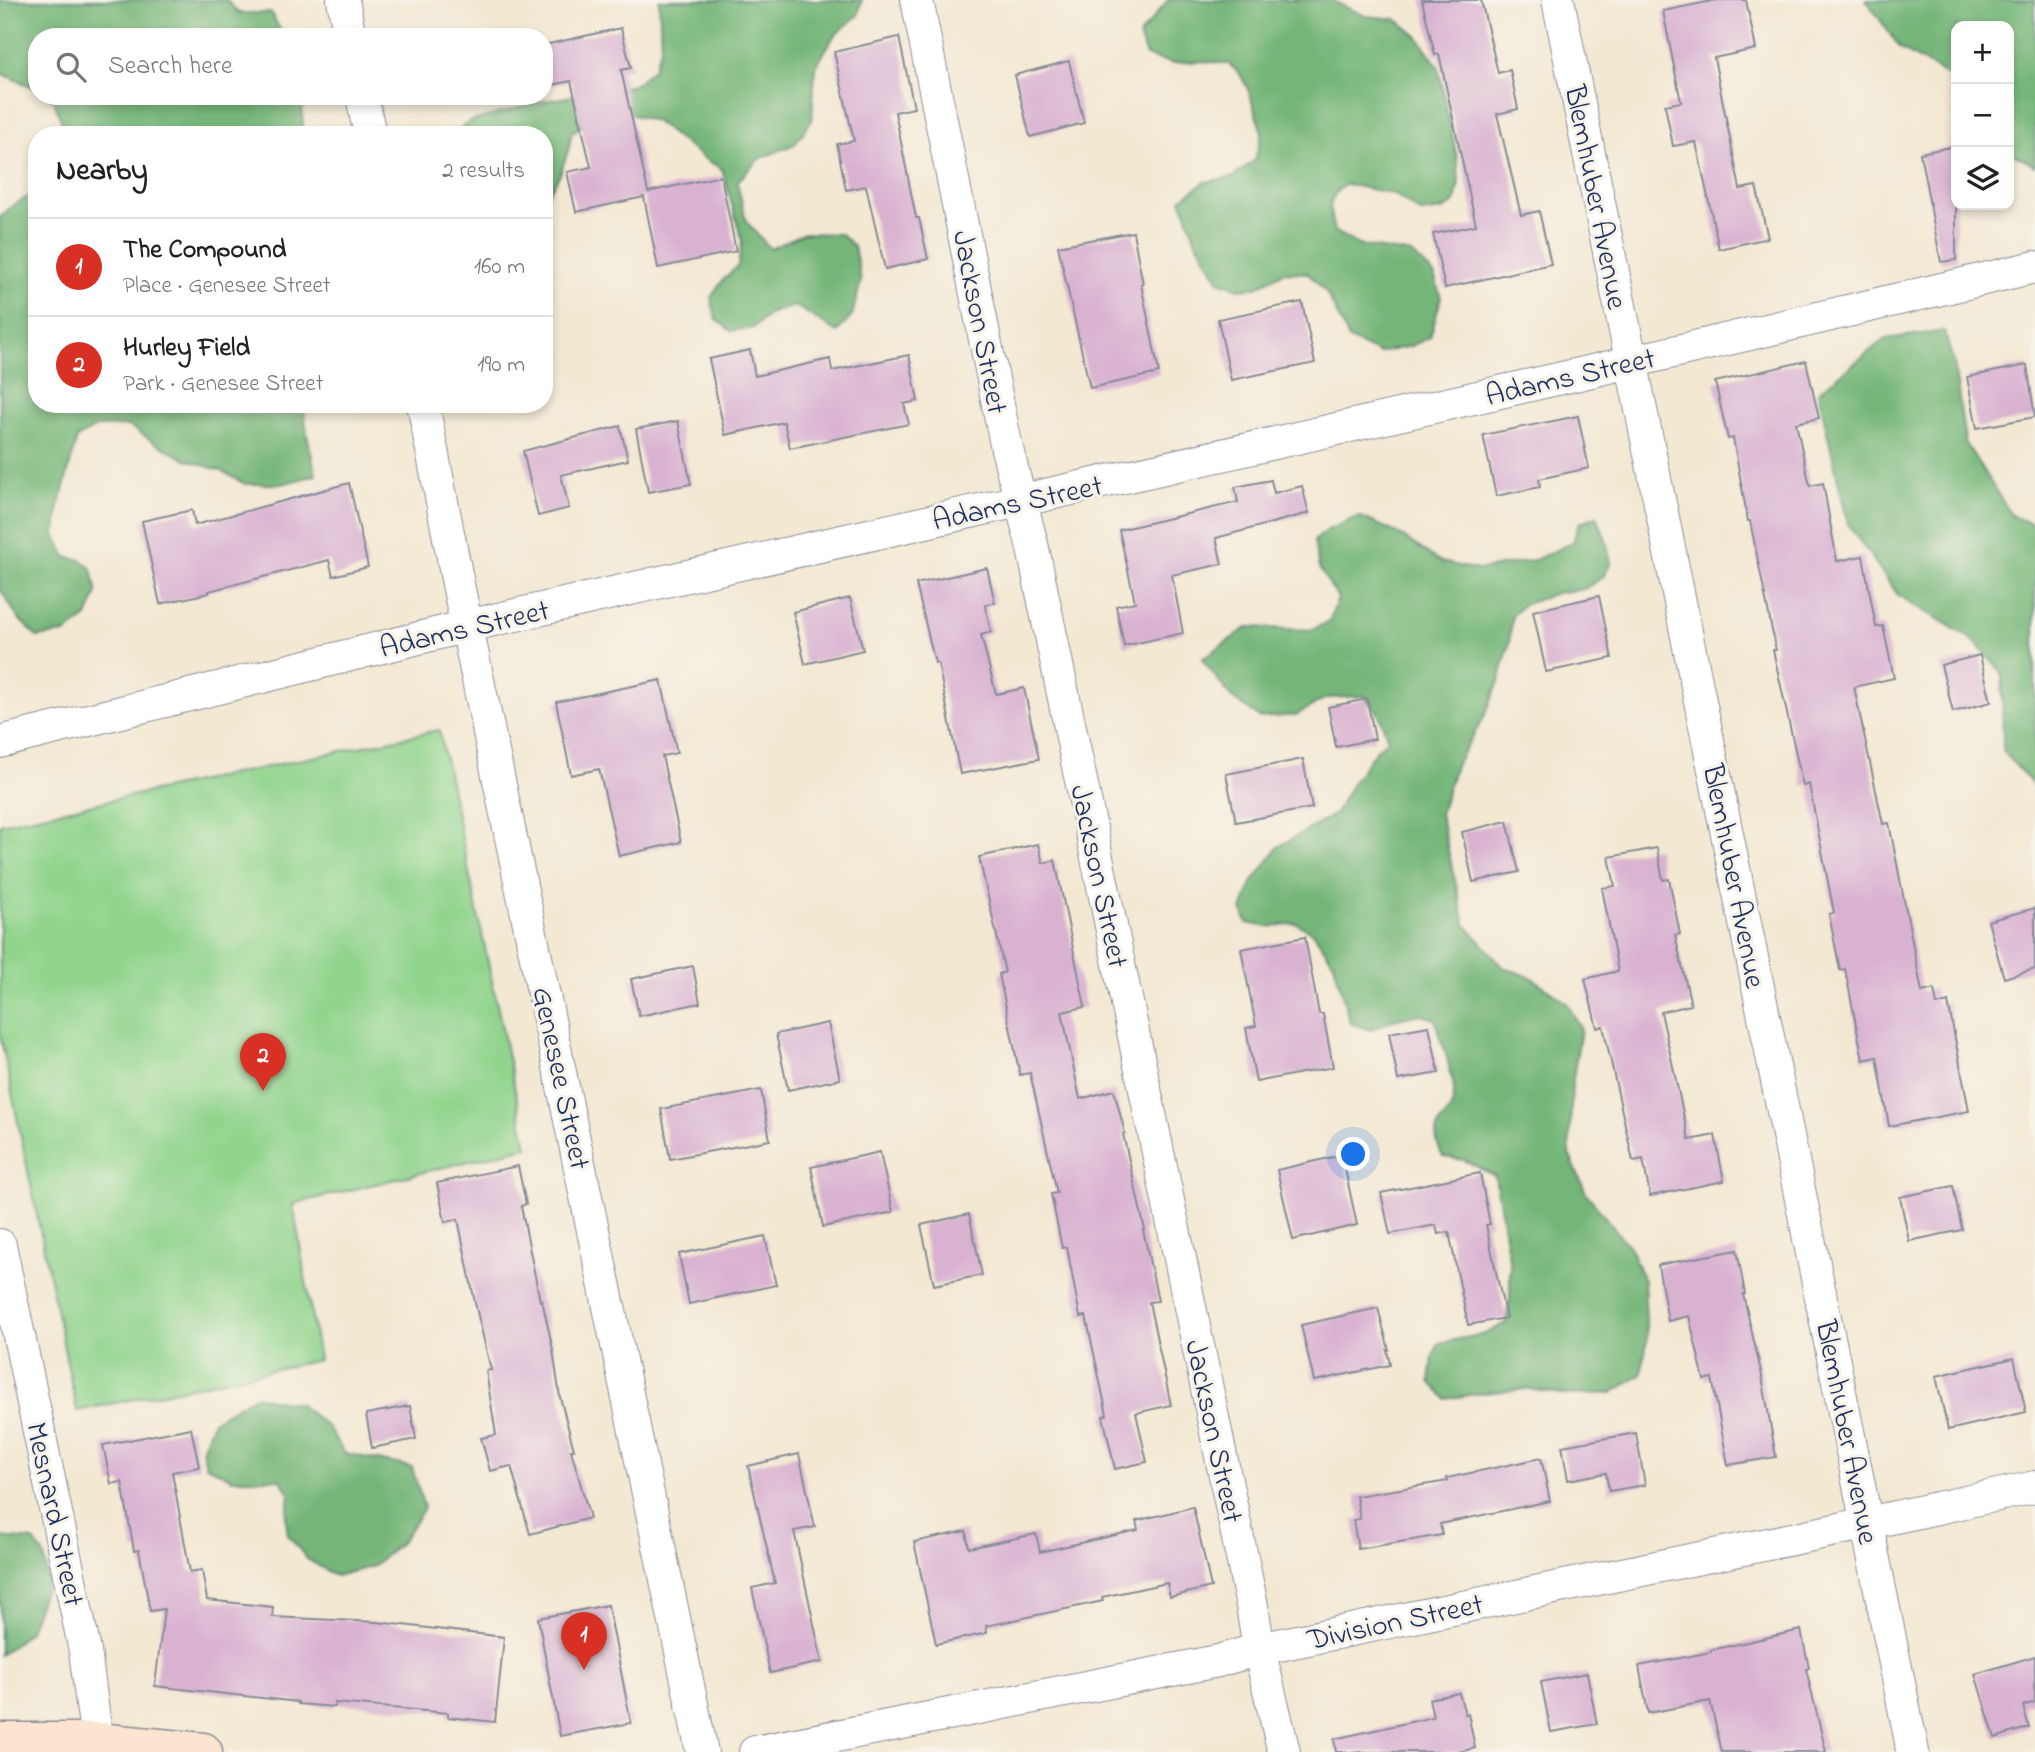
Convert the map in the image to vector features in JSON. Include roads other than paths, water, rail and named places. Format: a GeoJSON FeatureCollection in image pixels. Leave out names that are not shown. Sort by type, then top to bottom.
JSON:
{"type":"FeatureCollection","features":[{"type":"Feature","properties":{"kind":"street"},"geometry":{"type":"LineString","coordinates":[[343,0],[348,28]]}},
{"type":"Feature","properties":{"kind":"street","name":"Jackson Street"},"geometry":{"type":"LineString","coordinates":[[917,0],[1004,436],[1032,544],[1259,1649],[1284,1752]]}},
{"type":"Feature","properties":{"kind":"street","name":"Blemhuber Avenue"},"geometry":{"type":"LineString","coordinates":[[1558,0],[1913,1752]]}},
{"type":"Feature","properties":{"kind":"street"},"geometry":{"type":"LineString","coordinates":[[364,105],[368,126]]}},
{"type":"Feature","properties":{"kind":"street","name":"Adams Street"},"geometry":{"type":"LineString","coordinates":[[0,742],[467,626],[1631,362],[2035,267]]}},
{"type":"Feature","properties":{"kind":"street","name":"Genesee Street"},"geometry":{"type":"LineString","coordinates":[[425,413],[702,1752]]}},
{"type":"Feature","properties":{"kind":"street","name":"Mesnard Street"},"geometry":{"type":"LineString","coordinates":[[0,1245],[85,1651],[97,1742]]}},
{"type":"Feature","properties":{"kind":"street","name":"Division Street"},"geometry":{"type":"LineString","coordinates":[[754,1752],[1204,1664],[1259,1649],[2035,1487]]}},
{"type":"Feature","properties":{"kind":"street"},"geometry":{"type":"LineString","coordinates":[[0,1742],[97,1742],[203,1752]]}},
{"type":"Feature","properties":{"kind":"place","name":"Hurley Field"},"geometry":{"type":"Point","coordinates":[263,1091]}},
{"type":"Feature","properties":{"kind":"place","name":"The Compound"},"geometry":{"type":"Point","coordinates":[584,1670]}}]}
